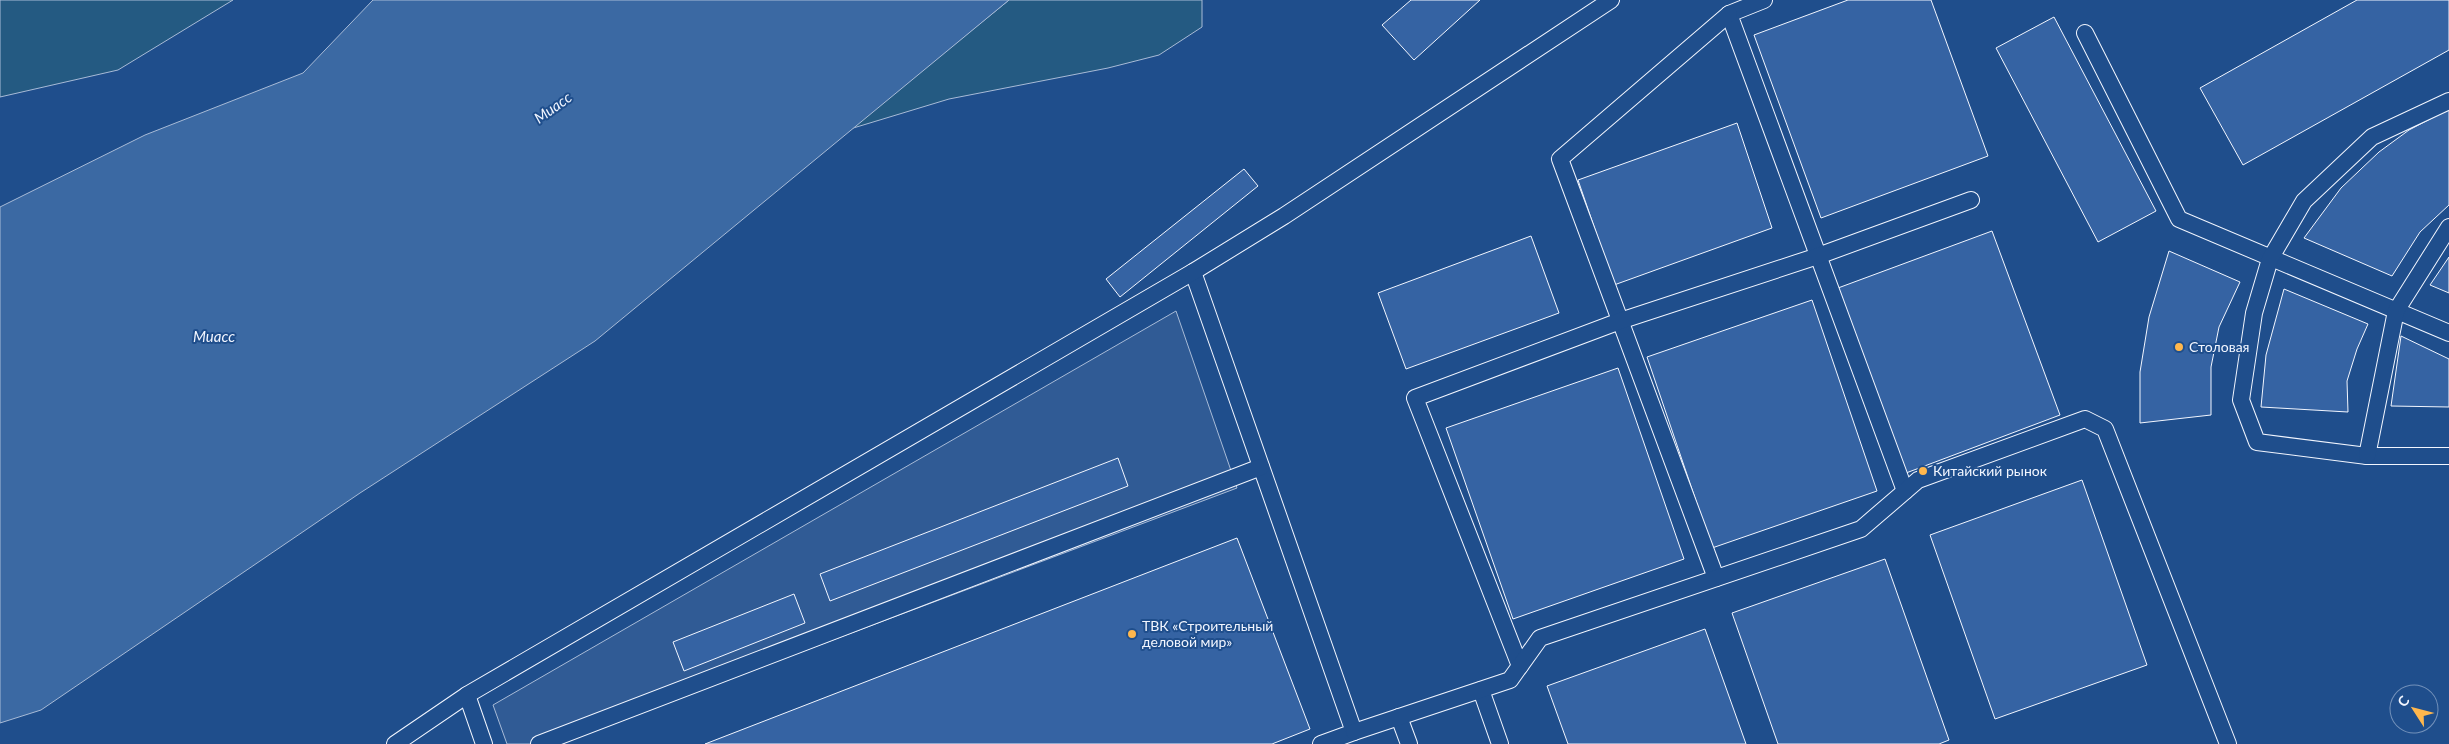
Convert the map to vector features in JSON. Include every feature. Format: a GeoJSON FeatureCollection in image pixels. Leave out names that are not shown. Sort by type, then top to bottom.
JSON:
{"type":"FeatureCollection","features":[{"type":"Feature","properties":{"kind":"lane"},"geometry":{"type":"LineString","coordinates":[[395,744],[467,695],[1193,272],[1293,210],[1611,0]]}},
{"type":"Feature","properties":{"kind":"lane"},"geometry":{"type":"LineString","coordinates":[[1716,578],[1560,159],[1729,14],[1764,0]]}},
{"type":"Feature","properties":{"kind":"lane"},"geometry":{"type":"LineString","coordinates":[[1729,14],[1905,491]]}},
{"type":"Feature","properties":{"kind":"lane"},"geometry":{"type":"LineString","coordinates":[[2085,34],[2179,219],[2449,333]]}},
{"type":"Feature","properties":{"kind":"lane"},"geometry":{"type":"LineString","coordinates":[[2449,101],[2372,137],[2304,201],[2270,259],[2254,313],[2241,400],[2257,442],[2367,456],[2449,456]]}},
{"type":"Feature","properties":{"kind":"lane"},"geometry":{"type":"LineString","coordinates":[[1520,666],[1416,398],[1620,321],[1818,256],[1970,200]]}},
{"type":"Feature","properties":{"kind":"lane"},"geometry":{"type":"LineString","coordinates":[[2367,456],[2396,311],[2449,227]]}},
{"type":"Feature","properties":{"kind":"lane"},"geometry":{"type":"LineString","coordinates":[[1193,272],[1354,732]]}},
{"type":"Feature","properties":{"kind":"lane"},"geometry":{"type":"LineString","coordinates":[[1321,744],[1510,680],[1540,638],[1861,528],[1918,480],[2085,419],[2104,429],[2228,744]]}},
{"type":"Feature","properties":{"kind":"lane"},"geometry":{"type":"LineString","coordinates":[[539,744],[1261,467]]}},
{"type":"Feature","properties":{"kind":"lane"},"geometry":{"type":"LineString","coordinates":[[1481,690],[1500,744]]}},
{"type":"Feature","properties":{"kind":"lane"},"geometry":{"type":"LineString","coordinates":[[467,695],[484,744]]}},
{"type":"Feature","properties":{"kind":"lane"},"geometry":{"type":"LineString","coordinates":[[1399,717],[1409,744]]}},
{"type":"Feature","properties":{"kind":"shaded area"},"geometry":{"type":"Polygon","coordinates":[[[0,0],[233,0],[118,70],[0,97],[0,0]]]}},
{"type":"Feature","properties":{"kind":"shaded area"},"geometry":{"type":"Polygon","coordinates":[[[1009,0],[1202,0],[1202,27],[1159,55],[1108,68],[949,99],[850,129],[1009,0]]]}},
{"type":"Feature","properties":{"kind":"shaded area"},"geometry":{"type":"Polygon","coordinates":[[[1176,311],[1237,488],[556,744],[507,744],[493,705],[1176,311]]]}},
{"type":"Feature","properties":{"kind":"water","name":"Миасс"},"geometry":{"type":"Polygon","coordinates":[[[373,0],[1009,0],[595,341],[360,493],[41,710],[0,723],[0,207],[145,135],[303,73],[373,0]]]}},
{"type":"Feature","properties":{"kind":"building"},"geometry":{"type":"Polygon","coordinates":[[[1411,0],[1480,0],[1414,60],[1382,25],[1411,0]]]}},
{"type":"Feature","properties":{"kind":"building"},"geometry":{"type":"Polygon","coordinates":[[[1848,0],[1931,0],[1988,156],[1821,218],[1754,35],[1848,0]]]}},
{"type":"Feature","properties":{"kind":"building"},"geometry":{"type":"Polygon","coordinates":[[[2357,0],[2449,0],[2449,50],[2243,165],[2200,88],[2357,0]]]}},
{"type":"Feature","properties":{"kind":"building"},"geometry":{"type":"Polygon","coordinates":[[[2054,17],[2156,211],[2098,242],[1996,48],[2054,17]]]}},
{"type":"Feature","properties":{"kind":"building"},"geometry":{"type":"Polygon","coordinates":[[[2449,109],[2449,205],[2420,232],[2392,276],[2304,238],[2341,188],[2379,152],[2409,130],[2449,109]]]}},
{"type":"Feature","properties":{"kind":"building"},"geometry":{"type":"Polygon","coordinates":[[[1737,123],[1772,228],[1614,285],[1578,180],[1737,123]]]}},
{"type":"Feature","properties":{"kind":"building"},"geometry":{"type":"Polygon","coordinates":[[[1244,169],[1258,186],[1120,297],[1106,279],[1244,169]]]}},
{"type":"Feature","properties":{"kind":"building"},"geometry":{"type":"Polygon","coordinates":[[[1992,231],[2060,415],[1906,473],[1838,288],[1992,231]]]}},
{"type":"Feature","properties":{"kind":"building"},"geometry":{"type":"Polygon","coordinates":[[[1531,236],[1559,313],[1406,369],[1378,293],[1531,236]]]}},
{"type":"Feature","properties":{"kind":"building","name":"Столовая"},"geometry":{"type":"Polygon","coordinates":[[[2169,251],[2240,282],[2219,327],[2211,367],[2211,415],[2140,423],[2140,372],[2149,317],[2169,251]]]}},
{"type":"Feature","properties":{"kind":"building"},"geometry":{"type":"Polygon","coordinates":[[[2449,257],[2449,293],[2430,285],[2449,257]]]}},
{"type":"Feature","properties":{"kind":"building"},"geometry":{"type":"Polygon","coordinates":[[[2284,289],[2368,324],[2357,349],[2347,381],[2348,412],[2261,407],[2266,355],[2284,289]]]}},
{"type":"Feature","properties":{"kind":"building"},"geometry":{"type":"Polygon","coordinates":[[[1812,300],[1877,491],[1712,548],[1647,357],[1812,300]]]}},
{"type":"Feature","properties":{"kind":"building"},"geometry":{"type":"Polygon","coordinates":[[[2401,336],[2449,359],[2449,407],[2391,406],[2401,336]]]}},
{"type":"Feature","properties":{"kind":"building"},"geometry":{"type":"Polygon","coordinates":[[[1618,368],[1684,559],[1513,619],[1446,428],[1618,368]]]}},
{"type":"Feature","properties":{"kind":"building"},"geometry":{"type":"Polygon","coordinates":[[[1118,458],[1128,486],[830,601],[820,574],[1118,458]]]}},
{"type":"Feature","properties":{"kind":"building"},"geometry":{"type":"Polygon","coordinates":[[[2082,480],[2147,665],[1995,719],[1930,535],[2082,480]]]}},
{"type":"Feature","properties":{"kind":"building","name":"ТВК «Строительный деловой мир»"},"geometry":{"type":"Polygon","coordinates":[[[1237,538],[1310,729],[1272,744],[705,744],[1237,538]]]}},
{"type":"Feature","properties":{"kind":"building"},"geometry":{"type":"Polygon","coordinates":[[[1885,559],[1949,740],[1939,744],[1778,744],[1732,613],[1885,559]]]}},
{"type":"Feature","properties":{"kind":"building"},"geometry":{"type":"Polygon","coordinates":[[[794,594],[805,623],[684,671],[673,642],[794,594]]]}},
{"type":"Feature","properties":{"kind":"building"},"geometry":{"type":"Polygon","coordinates":[[[1705,629],[1746,744],[1568,744],[1547,686],[1705,629]]]}},
{"type":"Feature","properties":{"kind":"place","name":"Столовая"},"geometry":{"type":"Point","coordinates":[2179,347]}},
{"type":"Feature","properties":{"kind":"place","name":"Китайский рынок"},"geometry":{"type":"Point","coordinates":[1923,471]}},
{"type":"Feature","properties":{"kind":"place","name":"ТВК «Строительный деловой мир»"},"geometry":{"type":"Point","coordinates":[1132,634]}}]}
